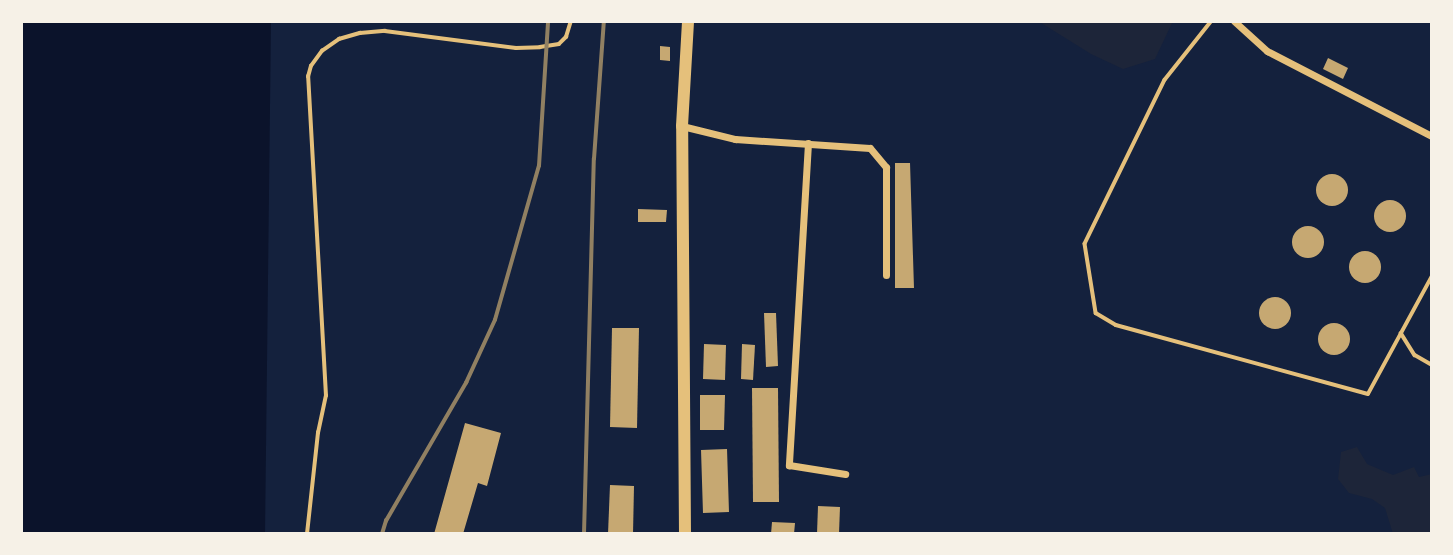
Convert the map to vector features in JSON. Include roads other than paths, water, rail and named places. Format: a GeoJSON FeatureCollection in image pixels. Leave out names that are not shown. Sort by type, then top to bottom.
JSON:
{"type":"FeatureCollection","features":[{"type":"Feature","properties":{"kind":"main road"},"geometry":{"type":"LineString","coordinates":[[685,534],[682,126],[688,21]]}},
{"type":"Feature","properties":{"kind":"street"},"geometry":{"type":"LineString","coordinates":[[1234,21],[1267,51],[1432,136]]}},
{"type":"Feature","properties":{"kind":"street"},"geometry":{"type":"LineString","coordinates":[[682,126],[735,139],[870,148],[880,156],[886,167],[886,275]]}},
{"type":"Feature","properties":{"kind":"street"},"geometry":{"type":"LineString","coordinates":[[808,143],[789,465],[845,474]]}},
{"type":"Feature","properties":{"kind":"lane"},"geometry":{"type":"LineString","coordinates":[[307,534],[318,433],[326,396],[309,78],[311,66],[322,51],[340,39],[360,33],[385,32],[516,48],[540,47],[559,44],[566,37],[571,21]]}},
{"type":"Feature","properties":{"kind":"lane"},"geometry":{"type":"LineString","coordinates":[[1212,21],[1165,80],[1085,244],[1096,313],[1116,325],[1368,394],[1432,276]]}},
{"type":"Feature","properties":{"kind":"lane"},"geometry":{"type":"LineString","coordinates":[[1401,333],[1416,355],[1432,365]]}},
{"type":"Feature","properties":{"kind":"railway"},"geometry":{"type":"LineString","coordinates":[[382,534],[386,521],[466,383],[495,320],[539,166],[548,21]]}},
{"type":"Feature","properties":{"kind":"railway"},"geometry":{"type":"LineString","coordinates":[[584,534],[594,159],[604,21]]}}]}
